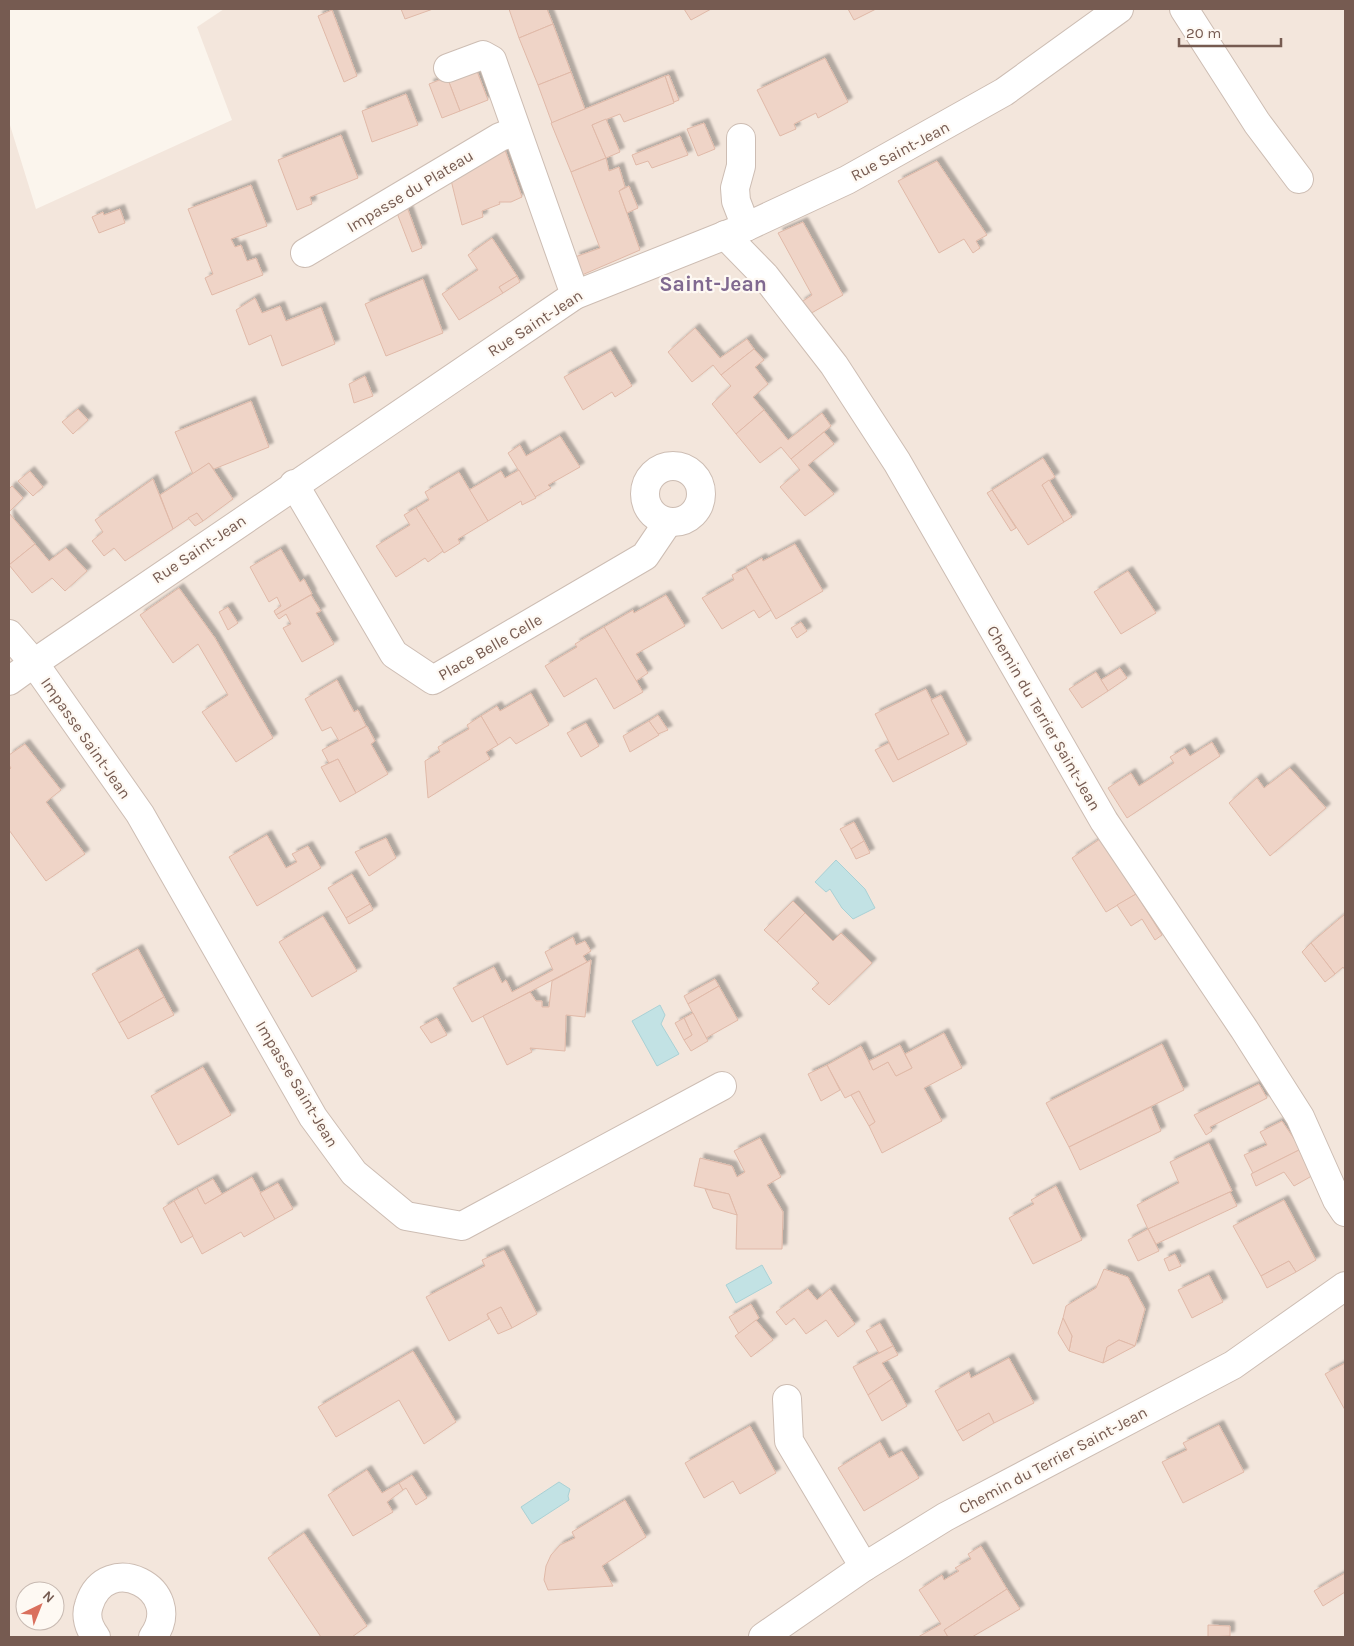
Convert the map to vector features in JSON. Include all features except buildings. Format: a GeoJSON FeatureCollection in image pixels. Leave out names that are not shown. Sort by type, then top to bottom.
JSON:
{"type":"FeatureCollection","features":[{"type":"Feature","properties":{"kind":"street","name":"Rue Saint-Jean"},"geometry":{"type":"LineString","coordinates":[[9,681],[294,484],[575,295],[736,231],[848,180],[987,102],[1063,51],[1119,9]]}},
{"type":"Feature","properties":{"kind":"street"},"geometry":{"type":"LineString","coordinates":[[1184,9],[1257,123],[1299,179]]}},
{"type":"Feature","properties":{"kind":"street"},"geometry":{"type":"LineString","coordinates":[[448,68],[483,55],[492,60],[575,295]]}},
{"type":"Feature","properties":{"kind":"street","name":"Impasse du Plateau"},"geometry":{"type":"LineString","coordinates":[[305,253],[500,137],[516,131]]}},
{"type":"Feature","properties":{"kind":"street"},"geometry":{"type":"LineString","coordinates":[[736,231],[735,188],[741,166],[741,138]]}},
{"type":"Feature","properties":{"kind":"street","name":"Chemin du Terrier Saint-Jean"},"geometry":{"type":"LineString","coordinates":[[736,231],[765,276],[834,365],[897,462],[1104,821],[1244,1029],[1300,1117],[1337,1200],[1345,1212]]}},
{"type":"Feature","properties":{"kind":"street","name":"Place Belle Celle"},"geometry":{"type":"LineString","coordinates":[[294,484],[394,654],[433,680],[645,556],[668,522]]}},
{"type":"Feature","properties":{"kind":"street","name":"Impasse Saint-Jean"},"geometry":{"type":"LineString","coordinates":[[9,634],[34,663],[140,814],[313,1117],[354,1173],[406,1216],[462,1226],[722,1086]]}},
{"type":"Feature","properties":{"kind":"street","name":"Chemin du Terrier Saint-Jean"},"geometry":{"type":"LineString","coordinates":[[763,1637],[864,1567],[945,1517],[1232,1365],[1345,1286]]}},
{"type":"Feature","properties":{"kind":"street"},"geometry":{"type":"LineString","coordinates":[[787,1399],[789,1441],[864,1567]]}},
{"type":"Feature","properties":{"kind":"street"},"geometry":{"type":"LineString","coordinates":[[96,1637],[88,1621],[88,1608],[92,1596],[100,1586],[110,1580],[123,1577],[145,1584],[154,1592],[159,1602],[161,1614],[159,1626],[153,1637]]}},
{"type":"Feature","properties":{"kind":"shaded area"},"geometry":{"type":"Polygon","coordinates":[[[224,9],[1345,9],[1345,1637],[9,1637],[9,122],[36,209],[232,120],[197,27],[224,9]]]}},
{"type":"Feature","properties":{"kind":"water"},"geometry":{"type":"Polygon","coordinates":[[[836,860],[865,889],[875,908],[853,919],[842,908],[830,889],[826,892],[815,882],[836,860]]]}},
{"type":"Feature","properties":{"kind":"water"},"geometry":{"type":"Polygon","coordinates":[[[660,1005],[665,1015],[661,1024],[679,1054],[657,1066],[632,1021],[660,1005]]]}},
{"type":"Feature","properties":{"kind":"water"},"geometry":{"type":"Polygon","coordinates":[[[762,1265],[772,1283],[736,1303],[726,1285],[762,1265]]]}},
{"type":"Feature","properties":{"kind":"water"},"geometry":{"type":"Polygon","coordinates":[[[559,1482],[570,1489],[569,1500],[532,1524],[521,1507],[559,1482]]]}},
{"type":"Feature","properties":{"kind":"district","name":"Saint-Jean"},"geometry":{"type":"Point","coordinates":[713,284]}}]}
